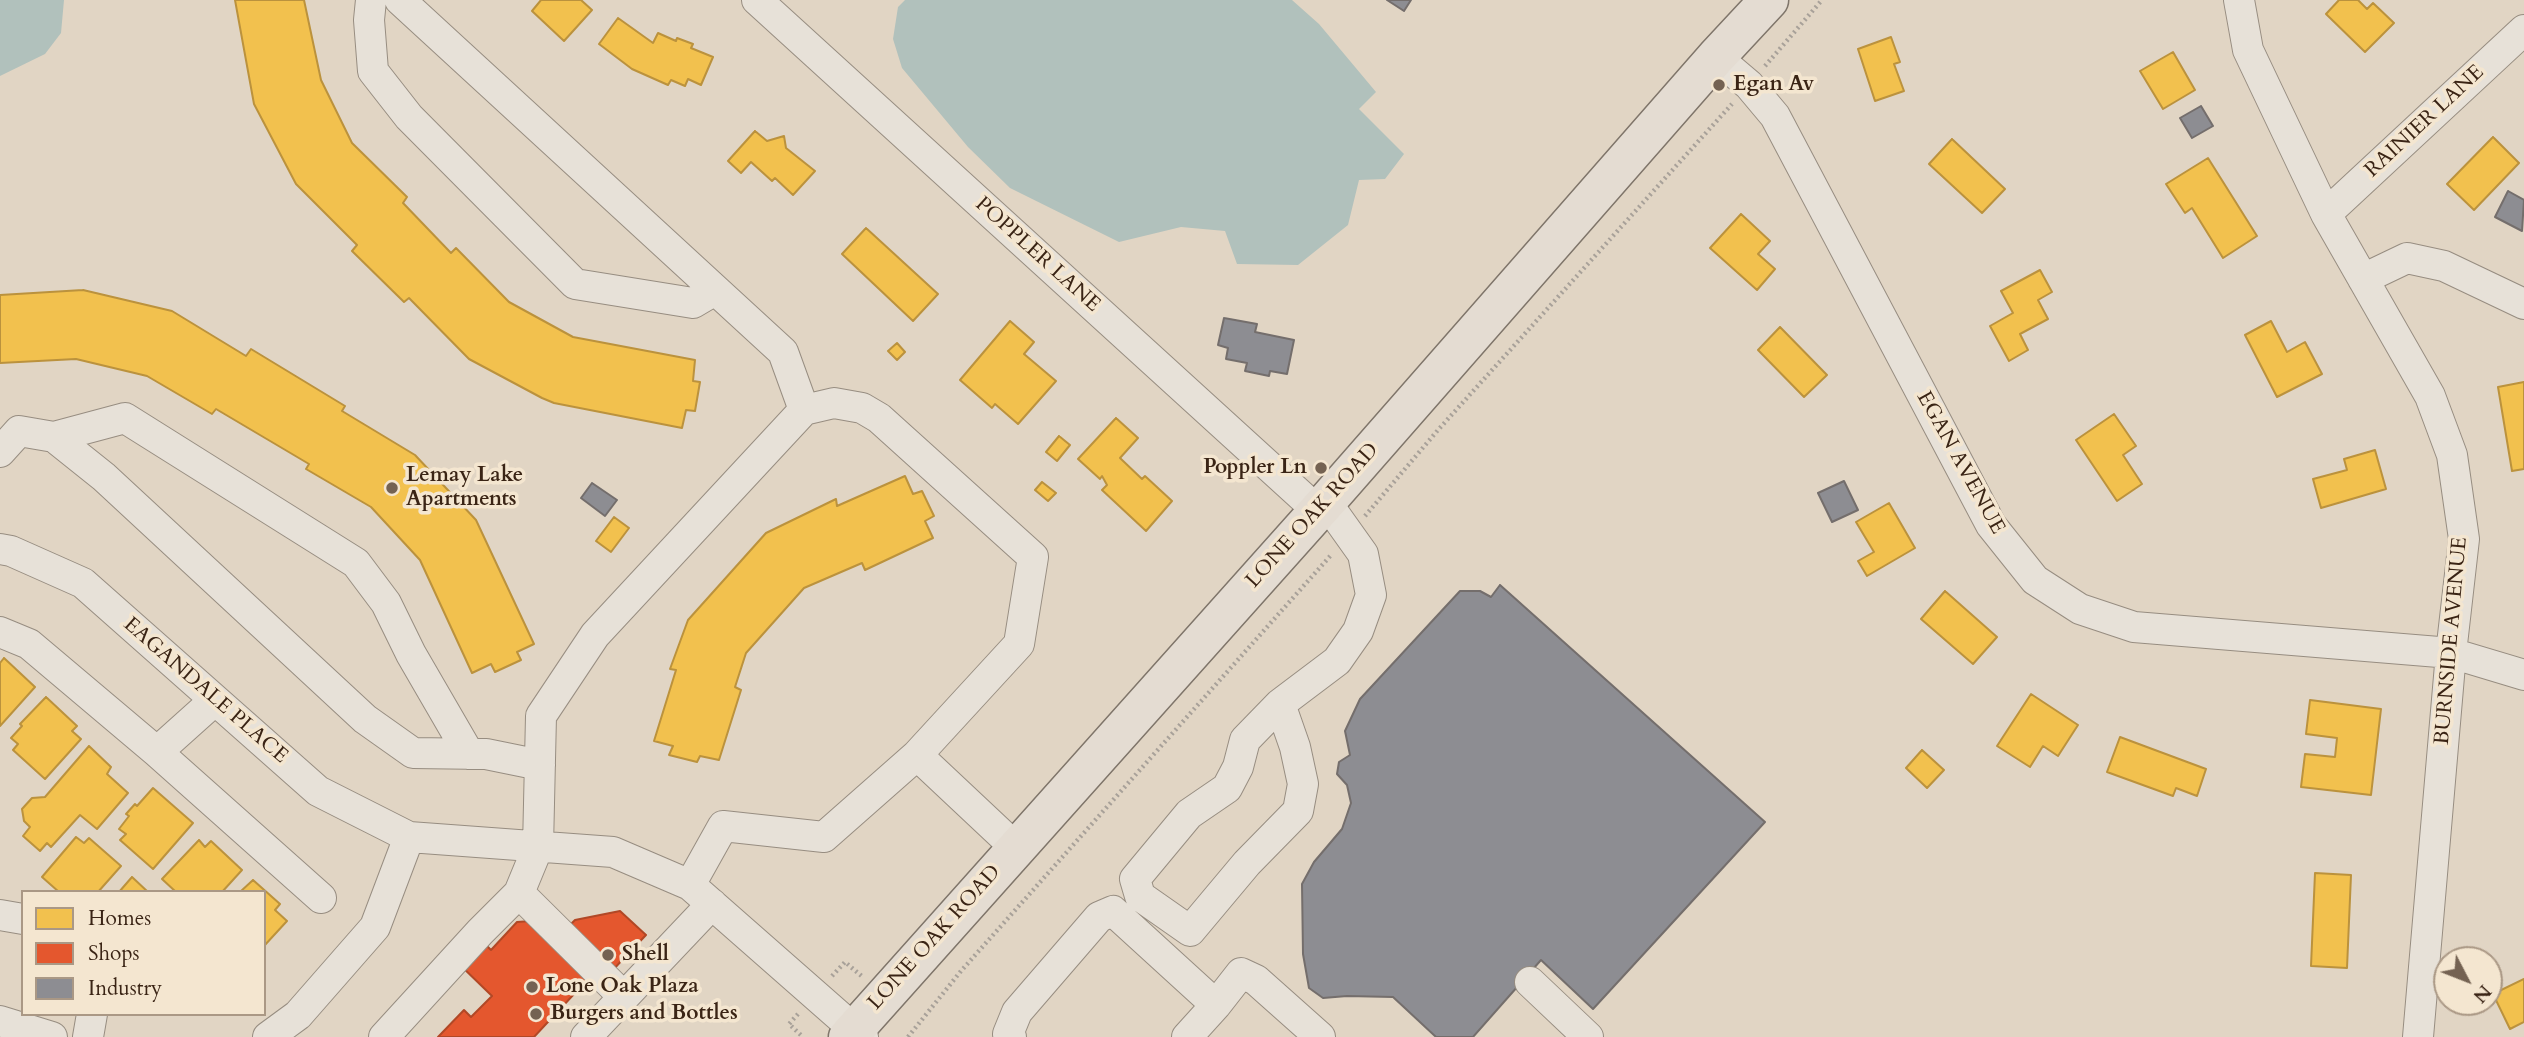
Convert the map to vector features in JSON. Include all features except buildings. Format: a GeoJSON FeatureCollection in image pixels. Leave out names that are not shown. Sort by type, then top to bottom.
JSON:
{"type":"FeatureCollection","features":[{"type":"Feature","properties":{"kind":"main road","name":"LONE OAK ROAD"},"geometry":{"type":"LineString","coordinates":[[852,1035],[1769,0]]}},
{"type":"Feature","properties":{"kind":"street"},"geometry":{"type":"LineString","coordinates":[[371,0],[369,20],[373,71],[409,117],[575,284],[693,303],[715,290]]}},
{"type":"Feature","properties":{"kind":"street"},"geometry":{"type":"LineString","coordinates":[[400,0],[783,352],[804,410]]}},
{"type":"Feature","properties":{"kind":"street","name":"POPPLER LANE"},"geometry":{"type":"LineString","coordinates":[[757,0],[1322,507],[1363,554],[1371,595],[1358,631],[1337,662],[1280,704],[1245,740],[1238,767],[1227,788],[1189,814],[1135,879],[1140,896],[1190,931],[1247,863],[1298,811],[1303,784],[1280,704]]}},
{"type":"Feature","properties":{"kind":"street","name":"BURNSIDE AVENUE"},"geometry":{"type":"LineString","coordinates":[[2239,0],[2248,50],[2326,214],[2430,396],[2452,455],[2464,539],[2451,653],[2418,1037]]}},
{"type":"Feature","properties":{"kind":"street","name":"RAINIER LANE"},"geometry":{"type":"LineString","coordinates":[[2326,214],[2524,30]]}},
{"type":"Feature","properties":{"kind":"street","name":"EGAN AVENUE"},"geometry":{"type":"LineString","coordinates":[[1716,57],[1749,85],[1775,116],[1991,525],[2035,580],[2080,609],[2134,627],[2451,653],[2524,675]]}},
{"type":"Feature","properties":{"kind":"street"},"geometry":{"type":"LineString","coordinates":[[2363,279],[2407,258],[2444,266],[2524,304]]}},
{"type":"Feature","properties":{"kind":"street"},"geometry":{"type":"LineString","coordinates":[[384,1037],[519,893],[538,847],[541,716],[595,635],[804,410],[823,404],[843,403],[872,413],[1033,557],[1019,644],[917,755],[824,837],[723,826],[690,885]]}},
{"type":"Feature","properties":{"kind":"street"},"geometry":{"type":"LineString","coordinates":[[0,452],[19,431],[54,437],[125,418],[356,563],[386,603],[411,653],[469,754]]}},
{"type":"Feature","properties":{"kind":"street"},"geometry":{"type":"LineString","coordinates":[[54,437],[104,477],[365,719],[413,753],[486,754],[540,765]]}},
{"type":"Feature","properties":{"kind":"street","name":"EAGANDALE PLACE"},"geometry":{"type":"LineString","coordinates":[[0,549],[11,551],[83,583],[318,791],[409,837],[613,852],[690,885],[852,1035]]}},
{"type":"Feature","properties":{"kind":"street"},"geometry":{"type":"LineString","coordinates":[[0,632],[29,644],[157,752],[321,898]]}},
{"type":"Feature","properties":{"kind":"street"},"geometry":{"type":"LineString","coordinates":[[157,752],[215,700]]}},
{"type":"Feature","properties":{"kind":"street"},"geometry":{"type":"LineString","coordinates":[[917,755],[1016,848]]}},
{"type":"Feature","properties":{"kind":"street"},"geometry":{"type":"LineString","coordinates":[[273,1036],[298,1015],[375,927],[409,837]]}},
{"type":"Feature","properties":{"kind":"street"},"geometry":{"type":"LineString","coordinates":[[519,893],[624,997]]}},
{"type":"Feature","properties":{"kind":"street"},"geometry":{"type":"LineString","coordinates":[[586,1037],[712,904]]}},
{"type":"Feature","properties":{"kind":"street"},"geometry":{"type":"LineString","coordinates":[[1011,1037],[1008,1034],[1017,1012],[1099,917],[1113,911],[1216,1005]]}},
{"type":"Feature","properties":{"kind":"street"},"geometry":{"type":"LineString","coordinates":[[0,915],[21,919]]}},
{"type":"Feature","properties":{"kind":"street"},"geometry":{"type":"LineString","coordinates":[[1187,1037],[1241,973],[1256,979],[1301,1031]]}},
{"type":"Feature","properties":{"kind":"street"},"geometry":{"type":"LineString","coordinates":[[1530,982],[1588,1037]]}},
{"type":"Feature","properties":{"kind":"street"},"geometry":{"type":"LineString","coordinates":[[88,1037],[92,1016]]}},
{"type":"Feature","properties":{"kind":"street"},"geometry":{"type":"LineString","coordinates":[[0,1021],[52,1037]]}},
{"type":"Feature","properties":{"kind":"path"},"geometry":{"type":"LineString","coordinates":[[789,1024],[803,1037]]}},
{"type":"Feature","properties":{"kind":"path"},"geometry":{"type":"LineString","coordinates":[[908,1037],[916,1025]]}},
{"type":"Feature","properties":{"kind":"shaded area"},"geometry":{"type":"Polygon","coordinates":[[[0,0],[64,0],[61,33],[45,54],[0,76],[0,0]]]}},
{"type":"Feature","properties":{"kind":"shaded area"},"geometry":{"type":"Polygon","coordinates":[[[905,0],[1292,0],[1319,24],[1376,92],[1359,109],[1404,154],[1385,179],[1359,180],[1348,225],[1298,265],[1237,264],[1225,231],[1181,227],[1119,242],[1010,188],[968,147],[902,68],[893,39],[898,7],[905,0]]]}},
{"type":"Feature","properties":{"kind":"place","name":"Egan Av"},"geometry":{"type":"Point","coordinates":[1719,85]}},
{"type":"Feature","properties":{"kind":"place","name":"Poppler Ln"},"geometry":{"type":"Point","coordinates":[1321,468]}},
{"type":"Feature","properties":{"kind":"place","name":"Lemay Lake Apartments"},"geometry":{"type":"Point","coordinates":[392,488]}},
{"type":"Feature","properties":{"kind":"place","name":"Shell"},"geometry":{"type":"Point","coordinates":[608,955]}},
{"type":"Feature","properties":{"kind":"place","name":"Lone Oak Plaza"},"geometry":{"type":"Point","coordinates":[532,987]}},
{"type":"Feature","properties":{"kind":"place","name":"Burgers and Bottles"},"geometry":{"type":"Point","coordinates":[536,1014]}}]}
